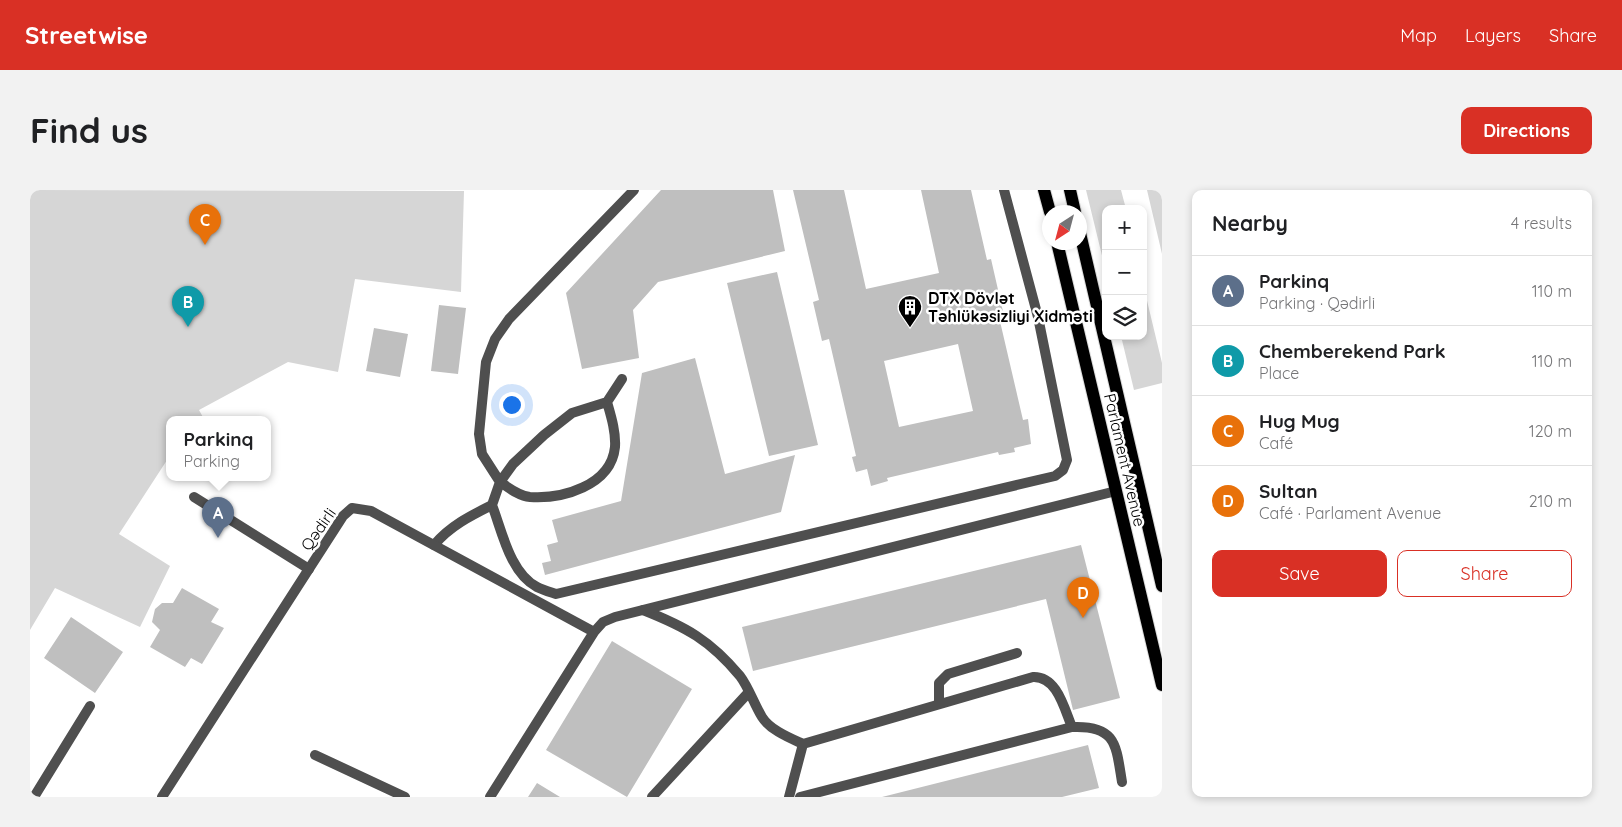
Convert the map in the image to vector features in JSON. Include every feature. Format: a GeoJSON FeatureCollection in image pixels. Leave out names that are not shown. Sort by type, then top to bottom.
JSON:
{"type":"FeatureCollection","features":[{"type":"Feature","properties":{"kind":"main road"},"geometry":{"type":"LineString","coordinates":[[1044,190],[1048,205]]}},
{"type":"Feature","properties":{"kind":"main road"},"geometry":{"type":"LineString","coordinates":[[1070,190],[1073,205]]}},
{"type":"Feature","properties":{"kind":"main road","name":"Parlament Avenue"},"geometry":{"type":"LineString","coordinates":[[1059,250],[1162,685]]}},
{"type":"Feature","properties":{"kind":"main road","name":"Parlament Avenue"},"geometry":{"type":"LineString","coordinates":[[1084,250],[1162,586]]}},
{"type":"Feature","properties":{"kind":"street"},"geometry":{"type":"LineString","coordinates":[[607,402],[612,421],[615,448],[609,464],[597,479],[582,489],[559,495],[530,497],[519,494],[500,482],[482,454],[479,434],[486,362],[495,339],[509,319],[634,190]]}},
{"type":"Feature","properties":{"kind":"street"},"geometry":{"type":"LineString","coordinates":[[622,379],[607,402],[572,413],[544,435],[514,464],[500,482],[492,505],[509,550],[521,573],[536,587],[556,594],[1055,476],[1063,470],[1067,460],[1038,318],[1004,190]]}},
{"type":"Feature","properties":{"kind":"street"},"geometry":{"type":"LineString","coordinates":[[490,797],[594,632],[603,622],[643,610],[1116,491]]}},
{"type":"Feature","properties":{"kind":"street"},"geometry":{"type":"LineString","coordinates":[[194,497],[309,568]]}},
{"type":"Feature","properties":{"kind":"street"},"geometry":{"type":"LineString","coordinates":[[434,545],[444,533],[462,520],[492,505]]}},
{"type":"Feature","properties":{"kind":"street","name":"Qədirli"},"geometry":{"type":"LineString","coordinates":[[162,797],[343,516],[352,508],[371,511],[594,632]]}},
{"type":"Feature","properties":{"kind":"street"},"geometry":{"type":"LineString","coordinates":[[643,610],[678,624],[709,643],[741,678],[763,719],[788,738],[803,744],[1033,677],[1041,677],[1051,682],[1072,727]]}},
{"type":"Feature","properties":{"kind":"street"},"geometry":{"type":"LineString","coordinates":[[939,704],[939,684],[948,674],[1017,653]]}},
{"type":"Feature","properties":{"kind":"street"},"geometry":{"type":"LineString","coordinates":[[652,797],[749,692]]}},
{"type":"Feature","properties":{"kind":"street"},"geometry":{"type":"LineString","coordinates":[[34,797],[90,706]]}},
{"type":"Feature","properties":{"kind":"street"},"geometry":{"type":"LineString","coordinates":[[800,797],[1072,727],[1096,727],[1107,734],[1116,746],[1122,782]]}},
{"type":"Feature","properties":{"kind":"street"},"geometry":{"type":"LineString","coordinates":[[789,797],[803,744]]}},
{"type":"Feature","properties":{"kind":"street"},"geometry":{"type":"LineString","coordinates":[[315,755],[405,797]]}},
{"type":"Feature","properties":{"kind":"shaded area"},"geometry":{"type":"Polygon","coordinates":[[[30,190],[464,191],[461,292],[355,279],[338,372],[288,362],[199,410],[202,416],[166,416],[166,462],[119,534],[170,566],[140,627],[55,588],[30,630],[30,190]]]}},
{"type":"Feature","properties":{"kind":"shaded area"},"geometry":{"type":"Polygon","coordinates":[[[1086,190],[1121,190],[1125,205],[1102,205],[1102,256],[1086,190]]]}},
{"type":"Feature","properties":{"kind":"shaded area"},"geometry":{"type":"Polygon","coordinates":[[[1147,190],[1162,190],[1162,254],[1147,190]]]}},
{"type":"Feature","properties":{"kind":"shaded area"},"geometry":{"type":"Polygon","coordinates":[[[1147,301],[1162,363],[1162,383],[1134,390],[1122,340],[1147,340],[1147,301]]]}},
{"type":"Feature","properties":{"kind":"building"},"geometry":{"type":"Polygon","coordinates":[[[661,190],[773,190],[785,251],[658,282],[633,310],[639,358],[582,369],[566,293],[661,190]]]}},
{"type":"Feature","properties":{"kind":"building","name":"DTX Dövlət Təhlükəsizliyi Xidməti"},"geometry":{"type":"Polygon","coordinates":[[[793,190],[844,190],[866,289],[939,273],[921,190],[971,190],[987,260],[991,259],[1004,316],[999,317],[1023,420],[1028,419],[1031,444],[1014,448],[1015,452],[999,455],[998,452],[887,478],[888,481],[871,486],[867,469],[856,472],[852,457],[856,456],[829,339],[822,341],[813,302],[819,300],[793,190]],[[958,344],[884,361],[899,427],[973,411],[958,344]]]}},
{"type":"Feature","properties":{"kind":"building"},"geometry":{"type":"Polygon","coordinates":[[[777,272],[818,445],[769,456],[727,283],[777,272]]]}},
{"type":"Feature","properties":{"kind":"building"},"geometry":{"type":"Polygon","coordinates":[[[439,305],[466,308],[458,374],[431,371],[439,305]]]}},
{"type":"Feature","properties":{"kind":"building"},"geometry":{"type":"Polygon","coordinates":[[[374,328],[408,334],[400,377],[366,371],[374,328]]]}},
{"type":"Feature","properties":{"kind":"building"},"geometry":{"type":"Polygon","coordinates":[[[695,358],[725,474],[795,455],[781,512],[545,575],[542,563],[551,561],[547,545],[558,542],[552,520],[621,501],[642,373],[695,358]]]}},
{"type":"Feature","properties":{"kind":"building"},"geometry":{"type":"Polygon","coordinates":[[[1081,545],[1120,698],[1073,710],[1046,599],[753,671],[742,627],[1081,545]]]}},
{"type":"Feature","properties":{"kind":"building"},"geometry":{"type":"Polygon","coordinates":[[[182,588],[219,609],[211,622],[224,628],[202,664],[191,658],[185,667],[150,647],[160,630],[152,622],[155,609],[162,603],[173,603],[182,588]]]}},
{"type":"Feature","properties":{"kind":"building"},"geometry":{"type":"Polygon","coordinates":[[[71,617],[123,652],[95,693],[44,658],[71,617]]]}},
{"type":"Feature","properties":{"kind":"building"},"geometry":{"type":"Polygon","coordinates":[[[612,641],[692,689],[627,797],[546,750],[612,641]]]}},
{"type":"Feature","properties":{"kind":"building"},"geometry":{"type":"Polygon","coordinates":[[[1088,745],[1099,788],[1062,797],[882,797],[1088,745]]]}},
{"type":"Feature","properties":{"kind":"building"},"geometry":{"type":"Polygon","coordinates":[[[537,783],[560,797],[528,797],[537,783]]]}},
{"type":"Feature","properties":{"kind":"place","name":"Hug Mug"},"geometry":{"type":"Point","coordinates":[205,245]}},
{"type":"Feature","properties":{"kind":"place","name":"Chemberekend Park"},"geometry":{"type":"Point","coordinates":[188,327]}},
{"type":"Feature","properties":{"kind":"place","name":"DTX Dövlət Təhlükəsizliyi Xidməti"},"geometry":{"type":"Point","coordinates":[910,328]}},
{"type":"Feature","properties":{"kind":"place","name":"Parkinq"},"geometry":{"type":"Point","coordinates":[218,538]}},
{"type":"Feature","properties":{"kind":"place","name":"Sultan"},"geometry":{"type":"Point","coordinates":[1083,618]}}]}
